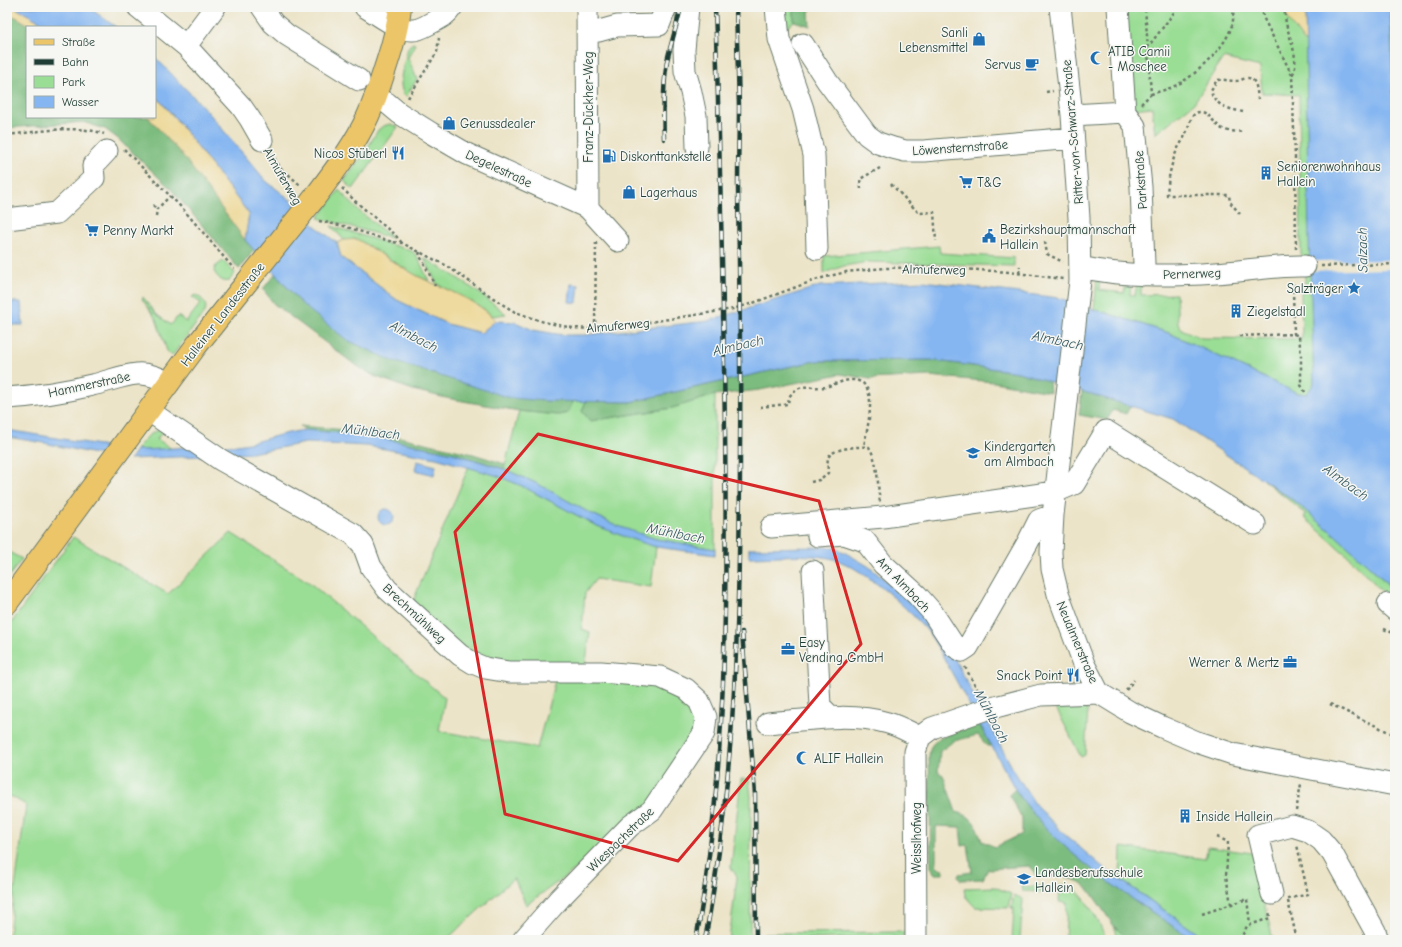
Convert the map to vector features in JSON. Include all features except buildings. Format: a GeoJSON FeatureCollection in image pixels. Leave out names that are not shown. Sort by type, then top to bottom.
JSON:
{"type":"FeatureCollection","features":[{"type":"Feature","properties":{"kind":"main road","name":"Halleiner Landesstraße"},"geometry":{"type":"LineString","coordinates":[[7,603],[196,346],[307,203],[330,177],[353,143],[368,116],[375,97],[399,17]]}},
{"type":"Feature","properties":{"kind":"street","name":"Almuferweg"},"geometry":{"type":"LineString","coordinates":[[138,7],[186,46],[240,106],[250,119],[262,140]]}},
{"type":"Feature","properties":{"kind":"street"},"geometry":{"type":"LineString","coordinates":[[186,46],[215,7]]}},
{"type":"Feature","properties":{"kind":"street"},"geometry":{"type":"LineString","coordinates":[[262,7],[273,23],[287,36],[358,80]]}},
{"type":"Feature","properties":{"kind":"street"},"geometry":{"type":"LineString","coordinates":[[366,7],[399,17],[407,30],[414,30],[424,27],[448,14],[452,7]]}},
{"type":"Feature","properties":{"kind":"street","name":"Franz-Dückher-Weg"},"geometry":{"type":"LineString","coordinates":[[587,7],[588,208]]}},
{"type":"Feature","properties":{"kind":"street"},"geometry":{"type":"LineString","coordinates":[[588,32],[599,31],[617,26],[659,25],[666,7]]}},
{"type":"Feature","properties":{"kind":"street"},"geometry":{"type":"LineString","coordinates":[[688,7],[684,50],[685,71],[696,116],[697,148]]}},
{"type":"Feature","properties":{"kind":"street"},"geometry":{"type":"LineString","coordinates":[[776,7],[779,39],[803,109],[814,155],[817,249]]}},
{"type":"Feature","properties":{"kind":"street","name":"Ritter-von-Schwarz-Straße"},"geometry":{"type":"LineString","coordinates":[[1060,7],[1072,115],[1079,218],[1076,276]]}},
{"type":"Feature","properties":{"kind":"street","name":"Parkstraße"},"geometry":{"type":"LineString","coordinates":[[1118,7],[1125,109],[1135,126],[1141,186],[1144,264],[1143,274]]}},
{"type":"Feature","properties":{"kind":"street","name":"Löwensternstraße"},"geometry":{"type":"LineString","coordinates":[[803,44],[827,81],[867,134],[878,143],[905,151],[924,151],[1073,138]]}},
{"type":"Feature","properties":{"kind":"street","name":"Degelestraße"},"geometry":{"type":"LineString","coordinates":[[375,97],[387,103],[418,125],[467,154],[588,208],[618,241]]}},
{"type":"Feature","properties":{"kind":"street"},"geometry":{"type":"LineString","coordinates":[[1072,115],[1125,109]]}},
{"type":"Feature","properties":{"kind":"street"},"geometry":{"type":"LineString","coordinates":[[7,219],[57,213],[94,178],[92,166],[111,144]]}},
{"type":"Feature","properties":{"kind":"street","name":"Pernerweg"},"geometry":{"type":"LineString","coordinates":[[1076,276],[1096,270],[1143,274],[1216,273],[1300,266]]}},
{"type":"Feature","properties":{"kind":"street","name":"Neualmerstraße"},"geometry":{"type":"LineString","coordinates":[[1076,276],[1066,400],[1055,492],[1051,552],[1052,569],[1058,594],[1084,664],[1100,693],[1130,712],[1197,742],[1233,754],[1395,785]]}},
{"type":"Feature","properties":{"kind":"street","name":"Hammerstraße"},"geometry":{"type":"LineString","coordinates":[[7,398],[28,397],[65,391],[138,374],[148,374],[169,383]]}},
{"type":"Feature","properties":{"kind":"street","name":"Brechmühlweg"},"geometry":{"type":"LineString","coordinates":[[149,411],[189,440],[219,459],[313,510],[353,534],[363,545],[371,567],[387,589],[460,655],[472,663],[485,668],[509,672],[600,672],[660,677],[686,689]]}},
{"type":"Feature","properties":{"kind":"street"},"geometry":{"type":"LineString","coordinates":[[771,527],[883,517],[1055,492],[1074,484],[1106,431],[1255,524]]}},
{"type":"Feature","properties":{"kind":"street"},"geometry":{"type":"LineString","coordinates":[[962,651],[968,647],[1039,520],[1053,515]]}},
{"type":"Feature","properties":{"kind":"street","name":"Am Almbach"},"geometry":{"type":"LineString","coordinates":[[799,524],[800,537],[844,534],[865,541],[883,564],[917,595],[932,612],[955,647],[962,651]]}},
{"type":"Feature","properties":{"kind":"street"},"geometry":{"type":"LineString","coordinates":[[813,571],[820,706],[831,717]]}},
{"type":"Feature","properties":{"kind":"street","name":"Wiespachstraße"},"geometry":{"type":"LineString","coordinates":[[523,940],[560,898],[630,826],[652,810],[704,733],[706,717],[699,701],[686,689]]}},
{"type":"Feature","properties":{"kind":"street"},"geometry":{"type":"LineString","coordinates":[[768,723],[831,717],[870,719],[889,723],[920,737],[932,728],[981,711],[1041,695],[1100,693]]}},
{"type":"Feature","properties":{"kind":"street","name":"Weisslhofweg"},"geometry":{"type":"LineString","coordinates":[[916,940],[915,752],[920,737]]}},
{"type":"Feature","properties":{"kind":"street"},"geometry":{"type":"LineString","coordinates":[[1278,899],[1258,835],[1292,826],[1308,831],[1320,840],[1332,853],[1375,931],[1378,940]]}},
{"type":"Feature","properties":{"kind":"path"},"geometry":{"type":"LineString","coordinates":[[1145,7],[1151,94]]}},
{"type":"Feature","properties":{"kind":"path"},"geometry":{"type":"LineString","coordinates":[[1147,48],[1178,7]]}},
{"type":"Feature","properties":{"kind":"path"},"geometry":{"type":"LineString","coordinates":[[1125,109],[1141,104],[1151,94],[1182,82],[1206,64],[1230,33],[1234,12],[1232,7]]}},
{"type":"Feature","properties":{"kind":"path"},"geometry":{"type":"LineString","coordinates":[[1263,7],[1263,17],[1292,75],[1300,266],[1292,288],[1294,334]]}},
{"type":"Feature","properties":{"kind":"path"},"geometry":{"type":"LineString","coordinates":[[1284,7],[1286,23],[1295,55],[1295,70],[1292,75]]}},
{"type":"Feature","properties":{"kind":"path"},"geometry":{"type":"LineString","coordinates":[[404,104],[437,52],[438,39],[442,33]]}},
{"type":"Feature","properties":{"kind":"path"},"geometry":{"type":"LineString","coordinates":[[1243,112],[1233,110],[1216,102],[1212,96],[1211,90],[1217,80],[1223,79],[1234,81],[1248,78],[1251,79],[1256,84],[1258,99]]}},
{"type":"Feature","properties":{"kind":"path"},"geometry":{"type":"LineString","coordinates":[[1046,92],[1053,91]]}},
{"type":"Feature","properties":{"kind":"path"},"geometry":{"type":"LineString","coordinates":[[1240,214],[1230,202],[1229,195],[1168,195],[1168,191],[1171,168],[1194,114],[1203,112],[1207,114],[1217,126],[1226,130],[1244,132]]}},
{"type":"Feature","properties":{"kind":"path"},"geometry":{"type":"LineString","coordinates":[[7,135],[73,129],[94,130],[170,196],[233,267],[249,279]]}},
{"type":"Feature","properties":{"kind":"path","name":"Almuferweg"},"geometry":{"type":"LineString","coordinates":[[262,140],[283,172],[307,203],[344,226],[392,242],[402,243],[420,252],[447,266],[515,312],[551,324],[573,328],[595,329],[733,309],[818,279],[846,272],[885,268],[932,267],[1076,276]]}},
{"type":"Feature","properties":{"kind":"path"},"geometry":{"type":"LineString","coordinates":[[861,188],[860,179],[880,168]]}},
{"type":"Feature","properties":{"kind":"path"},"geometry":{"type":"LineString","coordinates":[[283,172],[287,173],[307,203]]}},
{"type":"Feature","properties":{"kind":"path"},"geometry":{"type":"LineString","coordinates":[[330,177],[402,243]]}},
{"type":"Feature","properties":{"kind":"path"},"geometry":{"type":"LineString","coordinates":[[891,184],[920,213],[934,212],[936,241]]}},
{"type":"Feature","properties":{"kind":"path"},"geometry":{"type":"LineString","coordinates":[[156,216],[157,209],[170,196]]}},
{"type":"Feature","properties":{"kind":"path"},"geometry":{"type":"LineString","coordinates":[[153,205],[157,209]]}},
{"type":"Feature","properties":{"kind":"path"},"geometry":{"type":"LineString","coordinates":[[595,329],[596,241]]}},
{"type":"Feature","properties":{"kind":"path"},"geometry":{"type":"LineString","coordinates":[[1045,242],[1047,254],[1076,276]]}},
{"type":"Feature","properties":{"kind":"path"},"geometry":{"type":"LineString","coordinates":[[420,252],[419,255],[435,286]]}},
{"type":"Feature","properties":{"kind":"path"},"geometry":{"type":"LineString","coordinates":[[1300,266],[1395,264]]}},
{"type":"Feature","properties":{"kind":"path"},"geometry":{"type":"LineString","coordinates":[[1019,273],[1020,266]]}},
{"type":"Feature","properties":{"kind":"path"},"geometry":{"type":"LineString","coordinates":[[1239,336],[1294,334],[1299,336],[1301,385],[1305,392]]}},
{"type":"Feature","properties":{"kind":"path"},"geometry":{"type":"LineString","coordinates":[[760,407],[788,404],[789,396],[797,388],[808,386],[825,387],[852,380],[863,382],[868,390],[870,415],[864,447]]}},
{"type":"Feature","properties":{"kind":"path"},"geometry":{"type":"LineString","coordinates":[[811,482],[819,480],[828,473],[828,458],[830,454],[837,451],[869,447],[874,454],[876,462],[878,493],[883,517]]}},
{"type":"Feature","properties":{"kind":"path"},"geometry":{"type":"LineString","coordinates":[[1384,629],[1395,634]]}},
{"type":"Feature","properties":{"kind":"path"},"geometry":{"type":"LineString","coordinates":[[962,651],[962,661],[981,711]]}},
{"type":"Feature","properties":{"kind":"path"},"geometry":{"type":"LineString","coordinates":[[1126,691],[1134,680]]}},
{"type":"Feature","properties":{"kind":"path"},"geometry":{"type":"LineString","coordinates":[[1330,704],[1395,735]]}},
{"type":"Feature","properties":{"kind":"path"},"geometry":{"type":"LineString","coordinates":[[1240,940],[1247,926],[1270,918],[1269,908],[1278,899],[1308,894],[1292,826],[1303,768]]}},
{"type":"Feature","properties":{"kind":"path"},"geometry":{"type":"LineString","coordinates":[[1217,837],[1228,842],[1226,876],[1231,904]]}},
{"type":"Feature","properties":{"kind":"path"},"geometry":{"type":"LineString","coordinates":[[1202,914],[1247,899],[1250,924]]}},
{"type":"Feature","properties":{"kind":"path"},"geometry":{"type":"LineString","coordinates":[[1278,899],[1296,936]]}},
{"type":"Feature","properties":{"kind":"highlighted area"},"geometry":{"type":"Polygon","coordinates":[[[538,434],[819,501],[861,644],[678,861],[505,814],[455,532],[538,434]]]}},
{"type":"Feature","properties":{"kind":"green space"},"geometry":{"type":"Polygon","coordinates":[[[782,7],[794,7],[794,21],[784,30],[782,7]]]}},
{"type":"Feature","properties":{"kind":"green space"},"geometry":{"type":"Polygon","coordinates":[[[794,7],[813,7],[809,12],[810,26],[794,21],[794,7]]]}},
{"type":"Feature","properties":{"kind":"green space"},"geometry":{"type":"Polygon","coordinates":[[[1123,7],[1283,7],[1289,21],[1306,44],[1310,261],[1305,261],[1301,254],[1299,95],[1262,93],[1260,67],[1223,58],[1194,103],[1155,134],[1152,107],[1133,109],[1123,7]]]}},
{"type":"Feature","properties":{"kind":"green space"},"geometry":{"type":"Polygon","coordinates":[[[1390,7],[1395,7],[1395,146],[1390,7]]]}},
{"type":"Feature","properties":{"kind":"green space"},"geometry":{"type":"Polygon","coordinates":[[[7,14],[16,17],[31,26],[26,26],[26,118],[149,118],[184,157],[254,250],[239,269],[171,189],[117,138],[105,129],[83,122],[7,128],[7,14]]]}},
{"type":"Feature","properties":{"kind":"green space"},"geometry":{"type":"Polygon","coordinates":[[[413,43],[415,44],[408,58],[417,79],[406,97],[401,87],[401,80],[408,48],[413,43]]]}},
{"type":"Feature","properties":{"kind":"green space"},"geometry":{"type":"Polygon","coordinates":[[[390,124],[398,127],[353,189],[344,181],[364,154],[378,130],[383,126],[390,124]]]}},
{"type":"Feature","properties":{"kind":"green space"},"geometry":{"type":"Polygon","coordinates":[[[339,190],[358,210],[392,238],[318,218],[339,190]]]}},
{"type":"Feature","properties":{"kind":"green space"},"geometry":{"type":"Polygon","coordinates":[[[331,226],[412,251],[417,256],[429,281],[415,275],[357,239],[344,240],[331,226]]]}},
{"type":"Feature","properties":{"kind":"green space"},"geometry":{"type":"Polygon","coordinates":[[[939,246],[940,253],[1014,258],[1014,266],[868,262],[844,266],[824,273],[824,256],[939,246]]]}},
{"type":"Feature","properties":{"kind":"green space"},"geometry":{"type":"Polygon","coordinates":[[[424,258],[466,284],[506,314],[492,316],[484,309],[437,284],[424,258]]]}},
{"type":"Feature","properties":{"kind":"green space"},"geometry":{"type":"Polygon","coordinates":[[[223,261],[235,273],[229,281],[220,279],[214,271],[215,267],[223,261]]]}},
{"type":"Feature","properties":{"kind":"green space"},"geometry":{"type":"Polygon","coordinates":[[[1305,271],[1311,271],[1314,384],[1307,394],[1297,393],[1169,333],[1094,309],[1097,279],[1100,279],[1099,290],[1124,293],[1126,283],[1131,284],[1130,295],[1135,295],[1137,284],[1141,285],[1141,295],[1176,294],[1178,323],[1183,330],[1202,338],[1302,339],[1301,292],[1305,291],[1305,271]]]}},
{"type":"Feature","properties":{"kind":"green space"},"geometry":{"type":"Polygon","coordinates":[[[275,274],[304,306],[546,401],[574,400],[568,413],[558,415],[519,411],[446,398],[413,390],[374,376],[354,364],[274,304],[263,289],[275,274]]]}},
{"type":"Feature","properties":{"kind":"green space"},"geometry":{"type":"Polygon","coordinates":[[[195,295],[204,301],[206,306],[205,312],[172,356],[167,351],[156,319],[142,299],[143,297],[156,314],[171,325],[178,316],[186,322],[201,303],[192,297],[195,295]]]}},
{"type":"Feature","properties":{"kind":"green space"},"geometry":{"type":"Polygon","coordinates":[[[930,360],[1018,372],[1049,381],[1050,392],[994,382],[929,376],[870,379],[840,374],[760,390],[715,395],[672,408],[590,421],[582,411],[586,401],[630,402],[815,361],[930,360]]]}},
{"type":"Feature","properties":{"kind":"green space"},"geometry":{"type":"Polygon","coordinates":[[[1082,391],[1130,406],[1126,414],[1113,410],[1107,420],[1079,415],[1082,391]]]}},
{"type":"Feature","properties":{"kind":"green space"},"geometry":{"type":"Polygon","coordinates":[[[715,395],[715,549],[656,539],[620,527],[586,511],[538,484],[504,469],[519,411],[558,415],[568,413],[574,400],[586,401],[582,411],[590,421],[672,408],[715,395]]]}},
{"type":"Feature","properties":{"kind":"green space"},"geometry":{"type":"Polygon","coordinates":[[[300,426],[382,433],[473,454],[505,464],[504,469],[453,453],[372,436],[306,430],[300,426]]]}},
{"type":"Feature","properties":{"kind":"green space"},"geometry":{"type":"Polygon","coordinates":[[[159,430],[163,431],[157,439],[172,449],[136,450],[149,435],[159,430]]]}},
{"type":"Feature","properties":{"kind":"green space"},"geometry":{"type":"Polygon","coordinates":[[[469,466],[522,486],[595,525],[656,547],[651,587],[596,579],[585,593],[582,629],[590,632],[585,669],[478,661],[411,606],[469,466]]]}},
{"type":"Feature","properties":{"kind":"green space"},"geometry":{"type":"Polygon","coordinates":[[[1262,479],[1298,504],[1365,561],[1395,592],[1395,605],[1353,561],[1304,517],[1306,514],[1262,479]]]}},
{"type":"Feature","properties":{"kind":"green space"},"geometry":{"type":"Polygon","coordinates":[[[231,533],[310,583],[445,698],[439,731],[537,748],[556,677],[635,678],[683,692],[700,725],[649,806],[587,861],[526,905],[514,878],[446,940],[8,940],[26,805],[7,794],[7,629],[73,537],[168,594],[231,533]]]}},
{"type":"Feature","properties":{"kind":"green space"},"geometry":{"type":"Polygon","coordinates":[[[7,551],[22,559],[7,579],[7,551]]]}},
{"type":"Feature","properties":{"kind":"green space"},"geometry":{"type":"Polygon","coordinates":[[[1055,706],[1088,709],[1085,755],[1081,757],[1055,706]]]}},
{"type":"Feature","properties":{"kind":"green space"},"geometry":{"type":"Polygon","coordinates":[[[979,724],[991,746],[987,746],[978,735],[954,741],[940,751],[938,772],[943,775],[956,812],[967,816],[974,822],[982,841],[995,847],[1022,834],[1022,818],[1009,795],[1015,789],[1032,813],[1052,834],[1096,873],[1193,940],[1128,940],[1114,926],[1090,891],[1080,882],[1064,876],[1037,877],[1029,866],[988,869],[983,879],[960,880],[958,877],[959,874],[972,872],[968,845],[962,846],[960,827],[936,826],[936,867],[943,869],[943,874],[934,874],[931,867],[930,749],[936,741],[941,738],[979,724]]]}},
{"type":"Feature","properties":{"kind":"green space"},"geometry":{"type":"Polygon","coordinates":[[[741,779],[749,779],[751,797],[750,940],[729,940],[737,877],[731,867],[741,779]]]}},
{"type":"Feature","properties":{"kind":"green space"},"geometry":{"type":"Polygon","coordinates":[[[1121,847],[1205,859],[1208,847],[1252,853],[1273,940],[1207,940],[1120,879],[1121,847]]]}},
{"type":"Feature","properties":{"kind":"green space"},"geometry":{"type":"Polygon","coordinates":[[[1060,885],[1068,886],[1082,896],[1100,924],[1106,940],[1065,940],[1067,903],[1059,902],[1060,885]]]}},
{"type":"Feature","properties":{"kind":"green space"},"geometry":{"type":"Polygon","coordinates":[[[1042,886],[1042,892],[1022,891],[1021,887],[1042,886]]]}},
{"type":"Feature","properties":{"kind":"green space"},"geometry":{"type":"Polygon","coordinates":[[[995,887],[1011,894],[1008,908],[975,907],[965,896],[964,888],[995,887]]]}},
{"type":"Feature","properties":{"kind":"green space"},"geometry":{"type":"Polygon","coordinates":[[[1014,895],[1023,899],[1020,940],[1012,940],[1014,908],[1011,908],[1014,895]]]}},
{"type":"Feature","properties":{"kind":"green space"},"geometry":{"type":"Polygon","coordinates":[[[1114,926],[1128,940],[1119,940],[1114,926]]]}},
{"type":"Feature","properties":{"kind":"green space"},"geometry":{"type":"Polygon","coordinates":[[[906,932],[902,937],[764,940],[764,933],[906,932]]]}},
{"type":"Feature","properties":{"kind":"sand"},"geometry":{"type":"Polygon","coordinates":[[[7,7],[18,9],[48,26],[31,26],[16,17],[7,14],[7,7]]]}},
{"type":"Feature","properties":{"kind":"sand"},"geometry":{"type":"Polygon","coordinates":[[[1283,7],[1305,7],[1306,44],[1289,21],[1283,7]]]}},
{"type":"Feature","properties":{"kind":"sand"},"geometry":{"type":"Polygon","coordinates":[[[156,96],[176,119],[249,214],[245,240],[184,157],[149,118],[156,118],[156,96]]]}},
{"type":"Feature","properties":{"kind":"sand"},"geometry":{"type":"Polygon","coordinates":[[[357,239],[414,274],[458,294],[481,307],[495,321],[481,333],[447,324],[397,300],[341,257],[337,243],[344,240],[357,239]]]}},
{"type":"Feature","properties":{"kind":"water"},"geometry":{"type":"Polygon","coordinates":[[[14,7],[88,7],[115,26],[48,26],[14,7]]]}},
{"type":"Feature","properties":{"kind":"water"},"geometry":{"type":"Polygon","coordinates":[[[1305,7],[1390,7],[1395,146],[1395,592],[1379,575],[1335,535],[1289,497],[1173,419],[1018,372],[930,360],[815,361],[630,402],[546,401],[510,398],[393,361],[347,340],[304,306],[245,240],[249,214],[176,119],[156,96],[156,58],[208,112],[266,181],[292,201],[314,225],[337,243],[341,257],[397,300],[447,324],[481,333],[495,321],[515,322],[533,330],[563,335],[585,335],[708,321],[820,286],[923,281],[1059,298],[1169,333],[1297,393],[1307,394],[1314,383],[1309,242],[1305,7]]]}},
{"type":"Feature","properties":{"kind":"water"},"geometry":{"type":"Polygon","coordinates":[[[571,284],[579,285],[577,303],[569,302],[571,284]]]}},
{"type":"Feature","properties":{"kind":"water"},"geometry":{"type":"Polygon","coordinates":[[[9,302],[21,302],[23,325],[11,325],[9,302]]]}},
{"type":"Feature","properties":{"kind":"water"},"geometry":{"type":"Polygon","coordinates":[[[7,430],[106,446],[100,455],[7,437],[7,430]]]}},
{"type":"Feature","properties":{"kind":"water"},"geometry":{"type":"Polygon","coordinates":[[[306,430],[372,436],[453,453],[504,469],[538,484],[586,511],[620,527],[656,539],[715,549],[715,555],[656,547],[628,538],[595,525],[522,486],[498,476],[436,458],[367,446],[306,443],[251,453],[130,459],[136,450],[234,445],[306,430]]]}},
{"type":"Feature","properties":{"kind":"water"},"geometry":{"type":"Polygon","coordinates":[[[417,461],[436,466],[434,475],[415,470],[417,461]]]}},
{"type":"Feature","properties":{"kind":"water"},"geometry":{"type":"Polygon","coordinates":[[[386,509],[392,511],[394,517],[392,523],[386,525],[380,523],[378,517],[380,511],[386,509]]]}},
{"type":"Feature","properties":{"kind":"water"},"geometry":{"type":"Polygon","coordinates":[[[749,548],[834,548],[844,552],[868,566],[924,612],[944,639],[1013,769],[1035,804],[1064,834],[1105,869],[1207,940],[1193,940],[1096,873],[1052,834],[1032,813],[1015,789],[929,633],[916,619],[880,587],[853,568],[829,558],[799,555],[749,557],[749,548]]]}},
{"type":"Feature","properties":{"kind":"pier"},"geometry":{"type":"Polygon","coordinates":[[[1395,260],[1395,269],[1309,271],[1308,261],[1395,260]]]}},
{"type":"Feature","properties":{"kind":"railway"},"geometry":{"type":"LineString","coordinates":[[664,139],[663,120],[667,61],[681,7]]}},
{"type":"Feature","properties":{"kind":"railway"},"geometry":{"type":"LineString","coordinates":[[696,940],[714,813],[723,685],[725,622],[726,494],[720,166],[715,7]]}},
{"type":"Feature","properties":{"kind":"railway"},"geometry":{"type":"LineString","coordinates":[[705,940],[723,818],[734,695],[737,634],[740,511],[740,383],[738,186],[739,106],[736,7]]}},
{"type":"Feature","properties":{"kind":"railway"},"geometry":{"type":"LineString","coordinates":[[742,632],[755,794],[756,940]]}},
{"type":"Feature","properties":{"kind":"place","name":"Sanli Lebensmittel"},"geometry":{"type":"Point","coordinates":[979,39]}},
{"type":"Feature","properties":{"kind":"place","name":"ATIB Camii - Moschee"},"geometry":{"type":"Point","coordinates":[1097,58]}},
{"type":"Feature","properties":{"kind":"place","name":"Servus"},"geometry":{"type":"Point","coordinates":[1032,64]}},
{"type":"Feature","properties":{"kind":"place","name":"Genussdealer"},"geometry":{"type":"Point","coordinates":[449,123]}},
{"type":"Feature","properties":{"kind":"place","name":"Nicos Stüberl"},"geometry":{"type":"Point","coordinates":[398,153]}},
{"type":"Feature","properties":{"kind":"place","name":"Diskonttankstelle"},"geometry":{"type":"Point","coordinates":[609,156]}},
{"type":"Feature","properties":{"kind":"place","name":"Seniorenwohnhaus Hallein"},"geometry":{"type":"Point","coordinates":[1266,173]}},
{"type":"Feature","properties":{"kind":"place","name":"T&G"},"geometry":{"type":"Point","coordinates":[966,182]}},
{"type":"Feature","properties":{"kind":"place","name":"Lagerhaus"},"geometry":{"type":"Point","coordinates":[629,192]}},
{"type":"Feature","properties":{"kind":"place","name":"Penny Markt"},"geometry":{"type":"Point","coordinates":[92,230]}},
{"type":"Feature","properties":{"kind":"place","name":"Bezirkshauptmannschaft Hallein"},"geometry":{"type":"Point","coordinates":[989,236]}},
{"type":"Feature","properties":{"kind":"place","name":"Salzträger"},"geometry":{"type":"Point","coordinates":[1354,288]}},
{"type":"Feature","properties":{"kind":"place","name":"Ziegelstadl"},"geometry":{"type":"Point","coordinates":[1236,311]}},
{"type":"Feature","properties":{"kind":"place","name":"Kindergarten am Almbach"},"geometry":{"type":"Point","coordinates":[973,453]}},
{"type":"Feature","properties":{"kind":"place","name":"Easy Vending GmbH"},"geometry":{"type":"Point","coordinates":[788,649]}},
{"type":"Feature","properties":{"kind":"place","name":"Werner & Mertz"},"geometry":{"type":"Point","coordinates":[1290,662]}},
{"type":"Feature","properties":{"kind":"place","name":"Snack Point"},"geometry":{"type":"Point","coordinates":[1073,675]}},
{"type":"Feature","properties":{"kind":"place","name":"ALIF Hallein"},"geometry":{"type":"Point","coordinates":[803,758]}},
{"type":"Feature","properties":{"kind":"place","name":"Inside Hallein"},"geometry":{"type":"Point","coordinates":[1185,816]}},
{"type":"Feature","properties":{"kind":"place","name":"Landesberufsschule Hallein"},"geometry":{"type":"Point","coordinates":[1024,879]}},
{"type":"Feature","properties":{"kind":"water label","name":"Salzach"},"geometry":{"type":"Point","coordinates":[1362,250]}},
{"type":"Feature","properties":{"kind":"water label","name":"Almbach"},"geometry":{"type":"Point","coordinates":[414,336]}},
{"type":"Feature","properties":{"kind":"water label","name":"Almbach"},"geometry":{"type":"Point","coordinates":[1058,340]}},
{"type":"Feature","properties":{"kind":"water label","name":"Almbach"},"geometry":{"type":"Point","coordinates":[738,345]}},
{"type":"Feature","properties":{"kind":"water label","name":"Mühlbach"},"geometry":{"type":"Point","coordinates":[371,431]}},
{"type":"Feature","properties":{"kind":"water label","name":"Almbach"},"geometry":{"type":"Point","coordinates":[1346,482]}},
{"type":"Feature","properties":{"kind":"water label","name":"Mühlbach"},"geometry":{"type":"Point","coordinates":[676,533]}},
{"type":"Feature","properties":{"kind":"water label","name":"Mühlbach"},"geometry":{"type":"Point","coordinates":[992,716]}}]}
